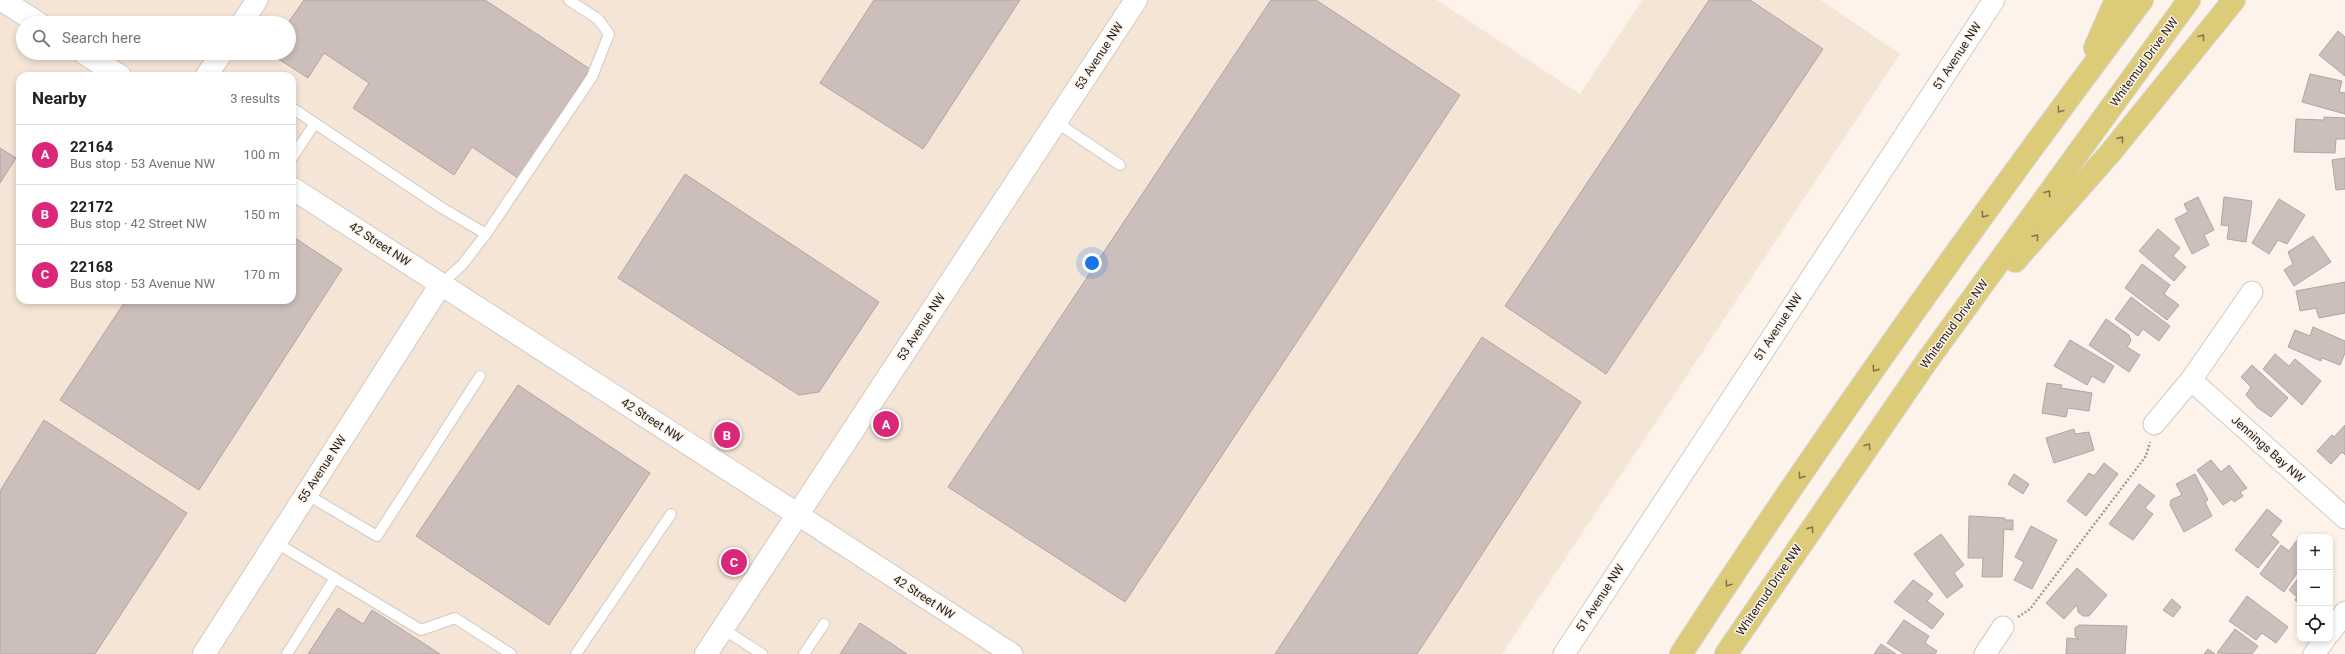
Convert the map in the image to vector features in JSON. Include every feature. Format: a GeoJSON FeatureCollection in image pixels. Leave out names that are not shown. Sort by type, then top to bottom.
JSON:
{"type":"FeatureCollection","features":[{"type":"Feature","properties":{"kind":"highway"},"geometry":{"type":"LineString","coordinates":[[2080,82],[2116,0]]}},
{"type":"Feature","properties":{"kind":"highway"},"geometry":{"type":"LineString","coordinates":[[1681,654],[1897,337],[2080,82],[2142,0]]}},
{"type":"Feature","properties":{"kind":"highway","name":"Whitemud Drive NW"},"geometry":{"type":"LineString","coordinates":[[1726,654],[1927,361],[2189,0]]}},
{"type":"Feature","properties":{"kind":"highway"},"geometry":{"type":"LineString","coordinates":[[1927,361],[2111,152],[2234,0]]}},
{"type":"Feature","properties":{"kind":"street"},"geometry":{"type":"LineString","coordinates":[[2,0],[27,16]]}},
{"type":"Feature","properties":{"kind":"street","name":"53 Avenue NW"},"geometry":{"type":"LineString","coordinates":[[706,654],[1136,0]]}},
{"type":"Feature","properties":{"kind":"street","name":"51 Avenue NW"},"geometry":{"type":"LineString","coordinates":[[1564,654],[1994,0]]}},
{"type":"Feature","properties":{"kind":"street"},"geometry":{"type":"LineString","coordinates":[[245,16],[252,2]]}},
{"type":"Feature","properties":{"kind":"street"},"geometry":{"type":"LineString","coordinates":[[95,60],[114,72]]}},
{"type":"Feature","properties":{"kind":"street"},"geometry":{"type":"LineString","coordinates":[[209,72],[217,60]]}},
{"type":"Feature","properties":{"kind":"street","name":"42 Street NW"},"geometry":{"type":"LineString","coordinates":[[296,191],[1012,654]]}},
{"type":"Feature","properties":{"kind":"street","name":"55 Avenue NW"},"geometry":{"type":"LineString","coordinates":[[204,654],[441,284]]}},
{"type":"Feature","properties":{"kind":"street"},"geometry":{"type":"LineString","coordinates":[[2154,424],[2191,380],[2252,292]]}},
{"type":"Feature","properties":{"kind":"street","name":"Jennings Bay NW"},"geometry":{"type":"LineString","coordinates":[[2191,380],[2345,518]]}},
{"type":"Feature","properties":{"kind":"street"},"geometry":{"type":"LineString","coordinates":[[2333,629],[2345,612]]}},
{"type":"Feature","properties":{"kind":"street"},"geometry":{"type":"LineString","coordinates":[[1985,654],[2003,627]]}},
{"type":"Feature","properties":{"kind":"street"},"geometry":{"type":"LineString","coordinates":[[2314,654],[2323,642]]}},
{"type":"Feature","properties":{"kind":"lane"},"geometry":{"type":"LineString","coordinates":[[441,284],[462,265],[486,234],[592,77],[609,34],[598,19],[569,0]]}},
{"type":"Feature","properties":{"kind":"lane"},"geometry":{"type":"LineString","coordinates":[[296,111],[442,208],[486,234]]}},
{"type":"Feature","properties":{"kind":"lane"},"geometry":{"type":"LineString","coordinates":[[1056,122],[1120,165]]}},
{"type":"Feature","properties":{"kind":"lane"},"geometry":{"type":"LineString","coordinates":[[296,152],[314,123]]}},
{"type":"Feature","properties":{"kind":"lane"},"geometry":{"type":"LineString","coordinates":[[306,494],[377,536],[480,376]]}},
{"type":"Feature","properties":{"kind":"lane"},"geometry":{"type":"LineString","coordinates":[[576,654],[671,514]]}},
{"type":"Feature","properties":{"kind":"lane"},"geometry":{"type":"LineString","coordinates":[[275,542],[421,630],[455,618],[511,654]]}},
{"type":"Feature","properties":{"kind":"lane"},"geometry":{"type":"LineString","coordinates":[[287,654],[335,578]]}},
{"type":"Feature","properties":{"kind":"lane"},"geometry":{"type":"LineString","coordinates":[[804,654],[824,624]]}},
{"type":"Feature","properties":{"kind":"lane"},"geometry":{"type":"LineString","coordinates":[[723,629],[762,654]]}},
{"type":"Feature","properties":{"kind":"path"},"geometry":{"type":"LineString","coordinates":[[2003,627],[2030,609],[2146,456],[2154,424]]}},
{"type":"Feature","properties":{"kind":"shaded area"},"geometry":{"type":"Polygon","coordinates":[[[0,0],[1437,0],[1580,94],[1642,0],[1821,0],[1900,54],[1502,654],[0,654],[0,0]]]}},
{"type":"Feature","properties":{"kind":"building"},"geometry":{"type":"Polygon","coordinates":[[[304,0],[485,0],[590,69],[518,178],[472,147],[454,175],[353,108],[369,83],[324,53],[308,78],[280,60],[296,60],[296,16],[293,16],[304,0]]]}},
{"type":"Feature","properties":{"kind":"building"},"geometry":{"type":"Polygon","coordinates":[[[874,0],[1020,0],[923,149],[820,83],[874,0]]]}},
{"type":"Feature","properties":{"kind":"building"},"geometry":{"type":"Polygon","coordinates":[[[1271,0],[1316,0],[1460,95],[1125,602],[948,487],[1271,0]]]}},
{"type":"Feature","properties":{"kind":"building"},"geometry":{"type":"Polygon","coordinates":[[[1709,0],[1750,0],[1823,49],[1606,374],[1505,306],[1709,0]]]}},
{"type":"Feature","properties":{"kind":"building"},"geometry":{"type":"Polygon","coordinates":[[[2338,31],[2345,37],[2345,76],[2319,55],[2338,31]]]}},
{"type":"Feature","properties":{"kind":"building"},"geometry":{"type":"Polygon","coordinates":[[[2310,74],[2342,81],[2339,92],[2345,93],[2345,114],[2302,102],[2310,74]]]}},
{"type":"Feature","properties":{"kind":"building"},"geometry":{"type":"Polygon","coordinates":[[[2324,117],[2345,118],[2345,139],[2336,139],[2335,153],[2294,152],[2296,119],[2324,120],[2324,117]]]}},
{"type":"Feature","properties":{"kind":"building"},"geometry":{"type":"Polygon","coordinates":[[[0,148],[16,158],[0,183],[0,148]]]}},
{"type":"Feature","properties":{"kind":"building"},"geometry":{"type":"Polygon","coordinates":[[[2345,158],[2345,189],[2336,190],[2332,160],[2345,158]]]}},
{"type":"Feature","properties":{"kind":"building"},"geometry":{"type":"Polygon","coordinates":[[[685,174],[879,302],[819,392],[799,395],[618,278],[685,174]]]}},
{"type":"Feature","properties":{"kind":"building"},"geometry":{"type":"Polygon","coordinates":[[[2198,197],[2214,230],[2204,235],[2209,245],[2192,254],[2175,219],[2188,212],[2184,204],[2198,197]]]}},
{"type":"Feature","properties":{"kind":"building"},"geometry":{"type":"Polygon","coordinates":[[[2224,197],[2252,201],[2246,242],[2227,239],[2229,226],[2221,225],[2224,197]]]}},
{"type":"Feature","properties":{"kind":"building"},"geometry":{"type":"Polygon","coordinates":[[[2279,199],[2305,215],[2287,244],[2278,240],[2269,254],[2252,243],[2279,199]]]}},
{"type":"Feature","properties":{"kind":"building"},"geometry":{"type":"Polygon","coordinates":[[[2158,229],[2180,248],[2173,256],[2186,267],[2174,281],[2139,251],[2158,229]]]}},
{"type":"Feature","properties":{"kind":"building"},"geometry":{"type":"Polygon","coordinates":[[[2313,236],[2331,262],[2294,286],[2284,270],[2293,264],[2288,252],[2313,236]]]}},
{"type":"Feature","properties":{"kind":"building"},"geometry":{"type":"Polygon","coordinates":[[[296,239],[342,269],[199,490],[60,400],[123,304],[296,304],[296,239]]]}},
{"type":"Feature","properties":{"kind":"building"},"geometry":{"type":"Polygon","coordinates":[[[2142,264],[2170,285],[2164,294],[2179,305],[2167,320],[2125,288],[2142,264]]]}},
{"type":"Feature","properties":{"kind":"building"},"geometry":{"type":"Polygon","coordinates":[[[2345,282],[2345,313],[2319,318],[2316,308],[2300,311],[2296,291],[2345,282]]]}},
{"type":"Feature","properties":{"kind":"building"},"geometry":{"type":"Polygon","coordinates":[[[2131,297],[2170,326],[2159,341],[2143,329],[2138,336],[2115,319],[2131,297]]]}},
{"type":"Feature","properties":{"kind":"building"},"geometry":{"type":"Polygon","coordinates":[[[2106,319],[2129,335],[2131,341],[2127,347],[2140,355],[2129,372],[2089,345],[2106,319]]]}},
{"type":"Feature","properties":{"kind":"building"},"geometry":{"type":"Polygon","coordinates":[[[2313,327],[2345,341],[2345,353],[2340,365],[2322,358],[2321,361],[2288,347],[2295,330],[2310,336],[2313,327]]]}},
{"type":"Feature","properties":{"kind":"building"},"geometry":{"type":"Polygon","coordinates":[[[1482,337],[1581,402],[1417,654],[1275,654],[1482,337]]]}},
{"type":"Feature","properties":{"kind":"building"},"geometry":{"type":"Polygon","coordinates":[[[2070,340],[2114,366],[2104,383],[2092,376],[2087,385],[2054,366],[2070,340]]]}},
{"type":"Feature","properties":{"kind":"building"},"geometry":{"type":"Polygon","coordinates":[[[2275,354],[2289,366],[2295,359],[2321,381],[2302,405],[2263,369],[2275,354]]]}},
{"type":"Feature","properties":{"kind":"building"},"geometry":{"type":"Polygon","coordinates":[[[2252,365],[2288,398],[2271,417],[2258,408],[2246,395],[2251,387],[2241,377],[2252,365]]]}},
{"type":"Feature","properties":{"kind":"building"},"geometry":{"type":"Polygon","coordinates":[[[2047,383],[2062,385],[2061,388],[2092,393],[2089,411],[2068,408],[2066,417],[2042,413],[2047,383]]]}},
{"type":"Feature","properties":{"kind":"building"},"geometry":{"type":"Polygon","coordinates":[[[518,385],[650,473],[549,625],[416,536],[518,385]]]}},
{"type":"Feature","properties":{"kind":"building"},"geometry":{"type":"Polygon","coordinates":[[[44,420],[187,513],[95,654],[0,654],[0,491],[44,420]]]}},
{"type":"Feature","properties":{"kind":"building"},"geometry":{"type":"Polygon","coordinates":[[[2345,425],[2345,455],[2342,452],[2331,464],[2317,451],[2332,435],[2334,437],[2345,425]]]}},
{"type":"Feature","properties":{"kind":"building"},"geometry":{"type":"Polygon","coordinates":[[[2074,429],[2075,434],[2089,432],[2094,450],[2054,463],[2046,438],[2074,429]]]}},
{"type":"Feature","properties":{"kind":"building"},"geometry":{"type":"Polygon","coordinates":[[[2211,460],[2221,472],[2229,465],[2247,488],[2240,492],[2243,496],[2234,502],[2232,499],[2223,505],[2197,470],[2211,460]]]}},
{"type":"Feature","properties":{"kind":"building"},"geometry":{"type":"Polygon","coordinates":[[[2104,463],[2118,474],[2086,516],[2067,501],[2089,473],[2094,476],[2104,463]]]}},
{"type":"Feature","properties":{"kind":"building"},"geometry":{"type":"Polygon","coordinates":[[[2014,474],[2029,484],[2023,494],[2008,484],[2014,474]]]}},
{"type":"Feature","properties":{"kind":"building"},"geometry":{"type":"Polygon","coordinates":[[[2195,474],[2208,500],[2205,502],[2212,516],[2184,532],[2170,505],[2171,500],[2182,495],[2176,484],[2195,474]]]}},
{"type":"Feature","properties":{"kind":"building"},"geometry":{"type":"Polygon","coordinates":[[[2139,484],[2155,496],[2145,508],[2153,514],[2133,540],[2109,524],[2139,484]]]}},
{"type":"Feature","properties":{"kind":"building"},"geometry":{"type":"Polygon","coordinates":[[[2267,509],[2282,521],[2271,535],[2279,542],[2258,568],[2235,550],[2267,509]]]}},
{"type":"Feature","properties":{"kind":"building"},"geometry":{"type":"Polygon","coordinates":[[[1969,516],[2005,518],[2005,520],[2013,520],[2013,530],[2004,529],[2002,577],[1982,577],[1983,558],[1968,558],[1969,516]]]}},
{"type":"Feature","properties":{"kind":"building"},"geometry":{"type":"Polygon","coordinates":[[[2031,526],[2057,540],[2032,589],[2014,580],[2024,562],[2015,557],[2031,526]]]}},
{"type":"Feature","properties":{"kind":"building"},"geometry":{"type":"Polygon","coordinates":[[[1941,534],[1964,565],[1954,573],[1963,586],[1947,598],[1914,554],[1941,534]]]}},
{"type":"Feature","properties":{"kind":"building"},"geometry":{"type":"Polygon","coordinates":[[[2297,540],[2297,573],[2284,592],[2260,574],[2281,545],[2289,551],[2297,540]]]}},
{"type":"Feature","properties":{"kind":"building"},"geometry":{"type":"Polygon","coordinates":[[[2077,568],[2107,595],[2089,616],[2083,616],[2078,612],[2077,605],[2064,619],[2046,603],[2077,568]]]}},
{"type":"Feature","properties":{"kind":"building"},"geometry":{"type":"Polygon","coordinates":[[[1913,580],[1933,594],[1927,601],[1944,614],[1932,629],[1894,602],[1913,580]]]}},
{"type":"Feature","properties":{"kind":"building"},"geometry":{"type":"Polygon","coordinates":[[[2297,580],[2297,597],[2289,590],[2297,580]]]}},
{"type":"Feature","properties":{"kind":"building"},"geometry":{"type":"Polygon","coordinates":[[[2247,596],[2288,627],[2276,643],[2262,633],[2256,640],[2229,621],[2247,596]]]}},
{"type":"Feature","properties":{"kind":"building"},"geometry":{"type":"Polygon","coordinates":[[[2172,599],[2181,607],[2173,617],[2163,610],[2172,599]]]}},
{"type":"Feature","properties":{"kind":"building"},"geometry":{"type":"Polygon","coordinates":[[[338,608],[363,624],[372,610],[440,654],[308,654],[338,608]]]}},
{"type":"Feature","properties":{"kind":"building"},"geometry":{"type":"Polygon","coordinates":[[[1904,620],[1929,636],[1925,643],[1937,651],[1935,654],[1904,654],[1887,643],[1904,620]]]}},
{"type":"Feature","properties":{"kind":"building"},"geometry":{"type":"Polygon","coordinates":[[[860,623],[907,654],[840,654],[860,623]]]}},
{"type":"Feature","properties":{"kind":"building"},"geometry":{"type":"Polygon","coordinates":[[[2079,625],[2127,626],[2125,654],[2066,654],[2067,638],[2079,639],[2075,636],[2075,628],[2079,625]]]}},
{"type":"Feature","properties":{"kind":"building"},"geometry":{"type":"Polygon","coordinates":[[[2235,629],[2258,646],[2252,654],[2217,653],[2235,629]]]}},
{"type":"Feature","properties":{"kind":"building"},"geometry":{"type":"Polygon","coordinates":[[[1881,644],[1896,654],[1874,654],[1881,644]]]}},
{"type":"Feature","properties":{"kind":"building"},"geometry":{"type":"Polygon","coordinates":[[[2208,649],[2215,654],[2204,654],[2208,649]]]}},
{"type":"Feature","properties":{"kind":"place","name":"22164"},"geometry":{"type":"Point","coordinates":[886,424]}},
{"type":"Feature","properties":{"kind":"place","name":"22172"},"geometry":{"type":"Point","coordinates":[727,435]}},
{"type":"Feature","properties":{"kind":"place","name":"22168"},"geometry":{"type":"Point","coordinates":[734,562]}}]}
